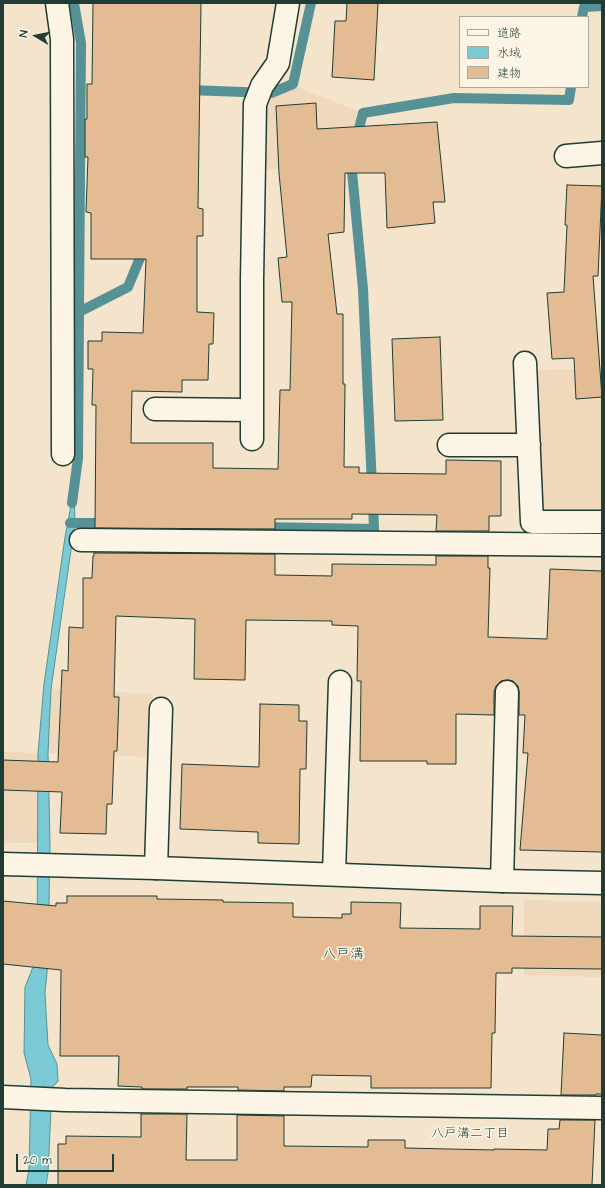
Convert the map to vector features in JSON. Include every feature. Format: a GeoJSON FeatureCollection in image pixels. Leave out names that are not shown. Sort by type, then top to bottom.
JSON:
{"type":"FeatureCollection","features":[{"type":"Feature","properties":{"kind":"street"},"geometry":{"type":"LineString","coordinates":[[57,3],[62,39],[64,454]]}},
{"type":"Feature","properties":{"kind":"street"},"geometry":{"type":"LineString","coordinates":[[252,439],[258,95],[278,63],[288,3]]}},
{"type":"Feature","properties":{"kind":"street"},"geometry":{"type":"LineString","coordinates":[[566,156],[602,153]]}},
{"type":"Feature","properties":{"kind":"street"},"geometry":{"type":"LineString","coordinates":[[525,362],[532,522],[602,522]]}},
{"type":"Feature","properties":{"kind":"street"},"geometry":{"type":"LineString","coordinates":[[155,410],[252,410]]}},
{"type":"Feature","properties":{"kind":"street"},"geometry":{"type":"LineString","coordinates":[[449,445],[529,445]]}},
{"type":"Feature","properties":{"kind":"street"},"geometry":{"type":"LineString","coordinates":[[82,540],[602,545]]}},
{"type":"Feature","properties":{"kind":"street"},"geometry":{"type":"LineString","coordinates":[[334,874],[340,682]]}},
{"type":"Feature","properties":{"kind":"street"},"geometry":{"type":"LineString","coordinates":[[502,881],[507,692]]}},
{"type":"Feature","properties":{"kind":"street"},"geometry":{"type":"LineString","coordinates":[[156,868],[161,709]]}},
{"type":"Feature","properties":{"kind":"street"},"geometry":{"type":"LineString","coordinates":[[3,864],[602,883]]}},
{"type":"Feature","properties":{"kind":"street"},"geometry":{"type":"LineString","coordinates":[[12,1098],[602,1108]]}},
{"type":"Feature","properties":{"kind":"shaded area"},"geometry":{"type":"Polygon","coordinates":[[[297,87],[363,113],[351,162],[262,170],[267,99],[297,87]]]}},
{"type":"Feature","properties":{"kind":"shaded area"},"geometry":{"type":"Polygon","coordinates":[[[602,368],[602,535],[537,534],[538,370],[602,368]]]}},
{"type":"Feature","properties":{"kind":"shaded area"},"geometry":{"type":"Polygon","coordinates":[[[51,689],[153,694],[150,757],[48,753],[51,689]]]}},
{"type":"Feature","properties":{"kind":"shaded area"},"geometry":{"type":"Polygon","coordinates":[[[3,752],[38,753],[37,843],[3,843],[3,752]]]}},
{"type":"Feature","properties":{"kind":"shaded area"},"geometry":{"type":"Polygon","coordinates":[[[524,900],[602,902],[602,977],[524,975],[524,900]]]}},
{"type":"Feature","properties":{"kind":"water"},"geometry":{"type":"Polygon","coordinates":[[[74,489],[75,522],[51,689],[48,753],[50,844],[48,962],[45,993],[48,1045],[57,1064],[58,1081],[52,1088],[48,1173],[46,1185],[26,1185],[29,1169],[31,1079],[24,1053],[25,987],[37,957],[38,753],[44,684],[65,537],[74,489]]]}},
{"type":"Feature","properties":{"kind":"building"},"geometry":{"type":"Polygon","coordinates":[[[93,3],[201,3],[198,208],[203,209],[203,236],[197,236],[197,312],[214,313],[213,344],[209,344],[208,380],[182,380],[182,392],[132,391],[131,443],[213,443],[213,468],[278,469],[280,390],[290,390],[292,302],[282,302],[278,258],[287,257],[279,173],[276,106],[316,103],[317,129],[437,122],[445,202],[433,202],[435,223],[387,228],[385,173],[345,173],[344,232],[328,234],[337,314],[343,314],[343,384],[345,384],[344,467],[359,467],[359,473],[446,474],[446,460],[501,461],[501,516],[489,516],[489,531],[436,531],[437,515],[352,514],[352,519],[275,519],[275,529],[95,528],[96,405],[92,405],[93,369],[88,369],[88,341],[102,341],[102,332],[143,333],[146,259],[91,259],[91,213],[86,212],[88,157],[85,157],[85,119],[87,119],[87,84],[92,84],[93,3]]]}},
{"type":"Feature","properties":{"kind":"building"},"geometry":{"type":"Polygon","coordinates":[[[347,3],[378,3],[374,80],[332,77],[335,21],[346,21],[347,3]]]}},
{"type":"Feature","properties":{"kind":"building"},"geometry":{"type":"Polygon","coordinates":[[[567,185],[602,186],[598,276],[593,276],[602,397],[576,399],[574,358],[552,359],[547,293],[564,292],[567,185]]]}},
{"type":"Feature","properties":{"kind":"building"},"geometry":{"type":"Polygon","coordinates":[[[440,337],[443,420],[395,421],[392,339],[440,337]]]}},
{"type":"Feature","properties":{"kind":"building"},"geometry":{"type":"Polygon","coordinates":[[[94,553],[275,554],[275,575],[332,576],[332,564],[436,565],[436,556],[488,556],[488,568],[490,568],[488,637],[547,639],[550,569],[602,571],[602,852],[520,850],[528,753],[523,753],[525,715],[519,715],[518,686],[513,681],[501,681],[496,686],[494,692],[494,715],[456,714],[456,764],[427,764],[427,761],[360,761],[361,681],[357,681],[358,626],[332,625],[332,621],[246,620],[245,680],[194,679],[195,619],[116,616],[114,697],[119,697],[117,751],[114,751],[112,804],[107,804],[106,834],[60,833],[62,792],[3,790],[3,760],[58,762],[62,670],[68,671],[69,627],[83,628],[83,578],[92,578],[94,553]]]}},
{"type":"Feature","properties":{"kind":"building"},"geometry":{"type":"Polygon","coordinates":[[[260,704],[299,705],[299,721],[307,721],[306,769],[300,769],[299,844],[258,843],[258,832],[180,829],[182,764],[259,767],[260,704]]]}},
{"type":"Feature","properties":{"kind":"building"},"geometry":{"type":"Polygon","coordinates":[[[67,896],[157,896],[157,899],[293,903],[293,917],[342,918],[342,914],[351,914],[351,902],[401,903],[400,928],[480,929],[480,906],[513,906],[512,936],[602,937],[602,969],[512,968],[512,973],[496,973],[495,1033],[492,1033],[491,1088],[371,1088],[371,1076],[312,1075],[311,1087],[284,1087],[284,1091],[238,1090],[238,1087],[142,1089],[142,1087],[118,1086],[119,1056],[60,1056],[61,970],[3,964],[3,901],[56,906],[56,903],[67,903],[67,896]]]}},
{"type":"Feature","properties":{"kind":"building"},"geometry":{"type":"Polygon","coordinates":[[[564,1033],[602,1035],[602,1094],[561,1095],[564,1033]]]}},
{"type":"Feature","properties":{"kind":"building"},"geometry":{"type":"Polygon","coordinates":[[[141,1114],[187,1114],[186,1160],[237,1160],[237,1115],[284,1116],[284,1146],[368,1147],[368,1140],[405,1140],[405,1148],[494,1150],[547,1150],[548,1129],[559,1129],[560,1120],[595,1120],[592,1185],[58,1185],[58,1144],[66,1144],[66,1136],[141,1137],[141,1114]]]}},
{"type":"Feature","properties":{"kind":"waterway"},"geometry":{"type":"LineString","coordinates":[[74,3],[81,43],[79,312]]}},
{"type":"Feature","properties":{"kind":"waterway"},"geometry":{"type":"LineString","coordinates":[[188,90],[271,93],[293,84],[311,3]]}},
{"type":"Feature","properties":{"kind":"waterway"},"geometry":{"type":"LineString","coordinates":[[582,16],[584,7],[602,6]]}},
{"type":"Feature","properties":{"kind":"waterway"},"geometry":{"type":"LineString","coordinates":[[356,140],[363,113],[454,98],[569,100],[571,88]]}},
{"type":"Feature","properties":{"kind":"waterway"},"geometry":{"type":"LineString","coordinates":[[351,161],[363,289],[372,486]]}},
{"type":"Feature","properties":{"kind":"waterway"},"geometry":{"type":"LineString","coordinates":[[72,503],[78,458],[79,312],[128,287],[142,253],[142,246]]}},
{"type":"Feature","properties":{"kind":"waterway"},"geometry":{"type":"LineString","coordinates":[[262,527],[374,529],[373,502]]}},
{"type":"Feature","properties":{"kind":"waterway"},"geometry":{"type":"LineString","coordinates":[[70,523],[108,523]]}},
{"type":"Feature","properties":{"kind":"district","name":"八戸溝"},"geometry":{"type":"Point","coordinates":[343,955]}},
{"type":"Feature","properties":{"kind":"district","name":"八戸溝二丁目"},"geometry":{"type":"Point","coordinates":[470,1134]}}]}
